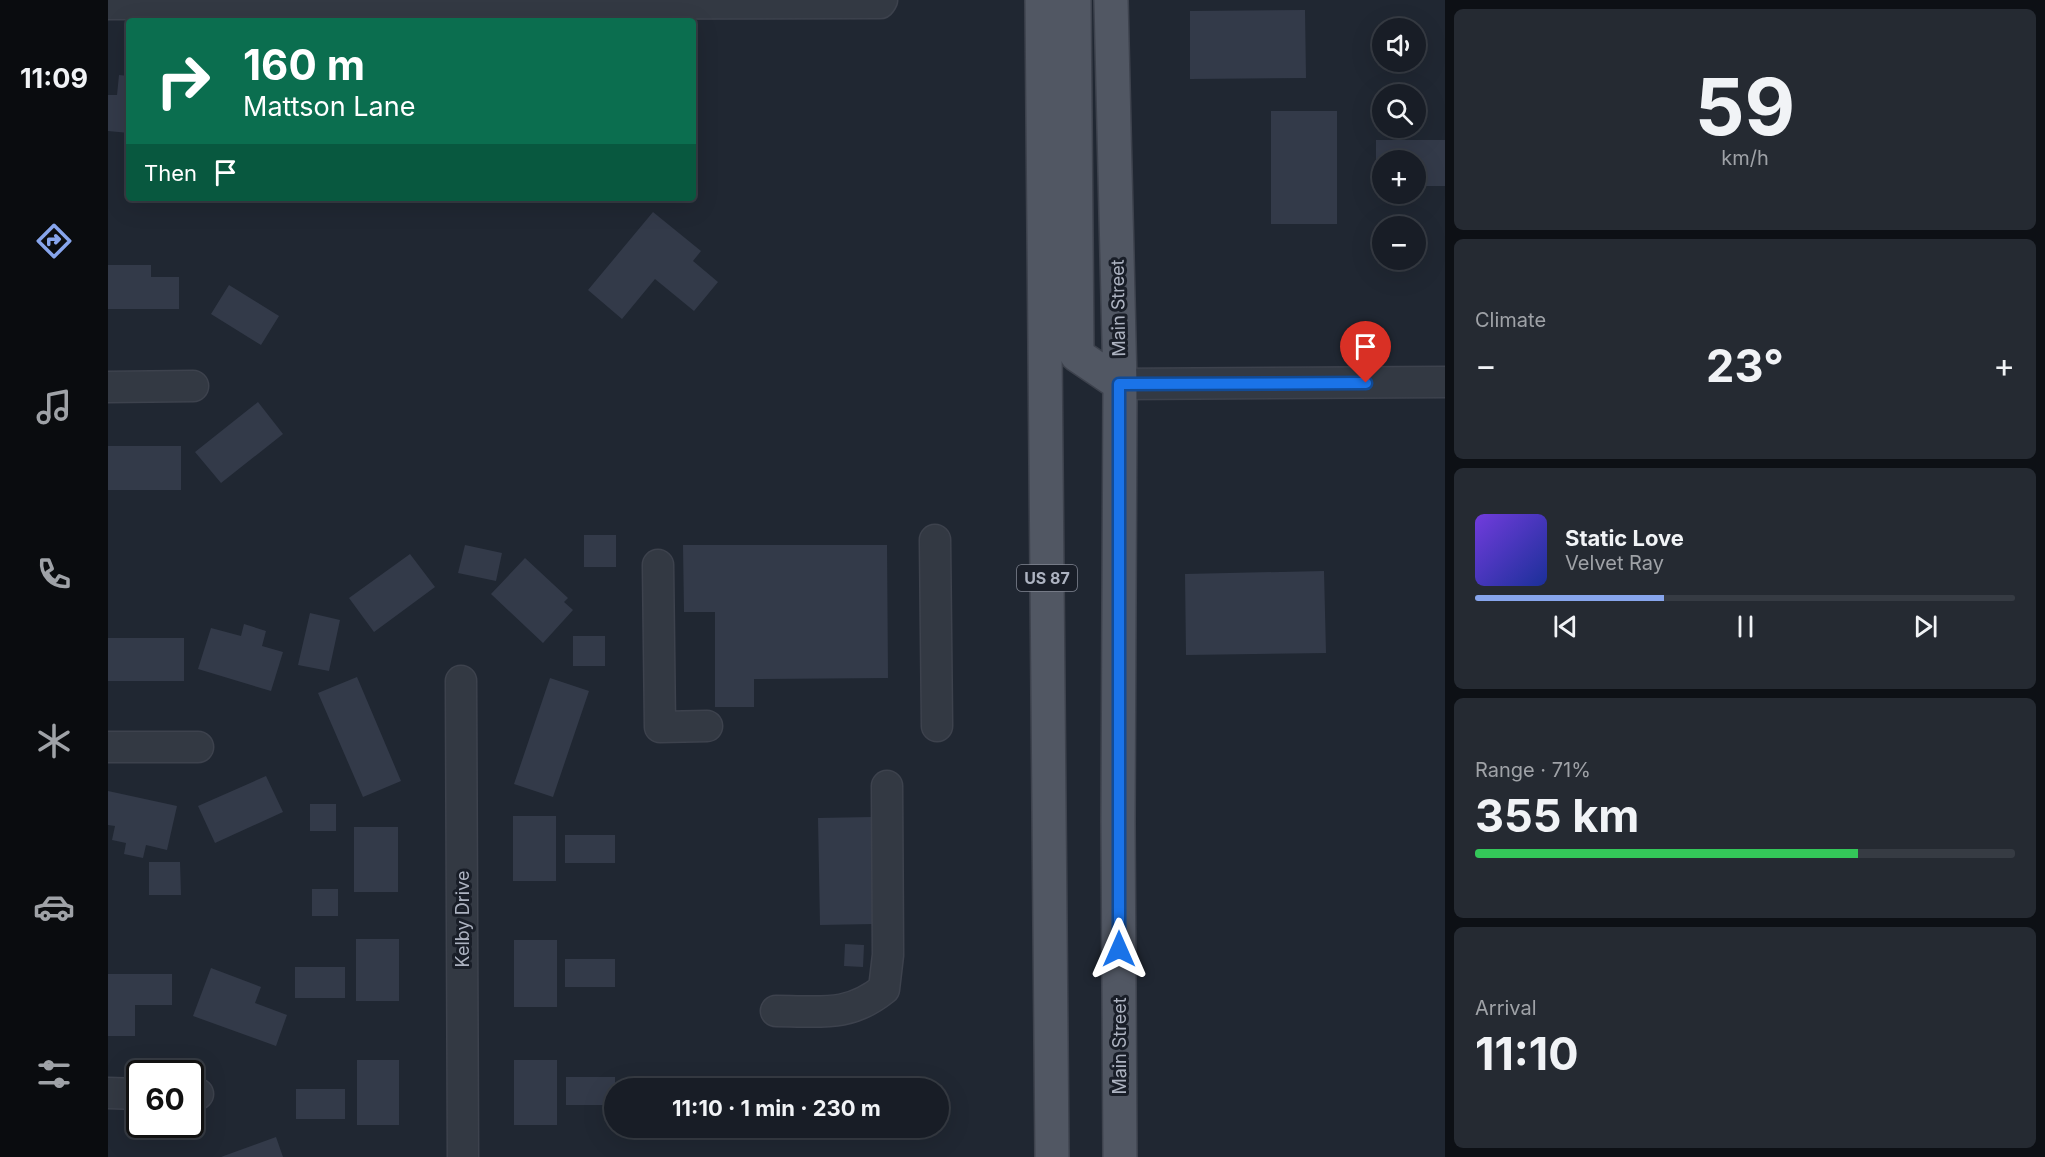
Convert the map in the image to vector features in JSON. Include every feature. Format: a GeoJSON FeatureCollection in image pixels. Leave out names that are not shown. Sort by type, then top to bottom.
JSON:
{"type":"FeatureCollection","features":[{"type":"Feature","properties":{"kind":"main road","name":"US 87"},"geometry":{"type":"LineString","coordinates":[[1042,0],[1052,1157]]}},
{"type":"Feature","properties":{"kind":"main road"},"geometry":{"type":"LineString","coordinates":[[1074,0],[1077,355],[1119,384]]}},
{"type":"Feature","properties":{"kind":"main road","name":"Main Street"},"geometry":{"type":"LineString","coordinates":[[1111,0],[1119,384],[1120,1157]]}},
{"type":"Feature","properties":{"kind":"street"},"geometry":{"type":"LineString","coordinates":[[108,4],[880,3],[882,0]]}},
{"type":"Feature","properties":{"kind":"street"},"geometry":{"type":"LineString","coordinates":[[1119,384],[1445,382]]}},
{"type":"Feature","properties":{"kind":"street"},"geometry":{"type":"LineString","coordinates":[[108,387],[193,386]]}},
{"type":"Feature","properties":{"kind":"street"},"geometry":{"type":"LineString","coordinates":[[935,540],[937,726]]}},
{"type":"Feature","properties":{"kind":"street"},"geometry":{"type":"LineString","coordinates":[[658,565],[660,727],[706,726]]}},
{"type":"Feature","properties":{"kind":"street","name":"Kelby Drive"},"geometry":{"type":"LineString","coordinates":[[461,681],[463,1157]]}},
{"type":"Feature","properties":{"kind":"street"},"geometry":{"type":"LineString","coordinates":[[108,747],[198,747]]}},
{"type":"Feature","properties":{"kind":"street"},"geometry":{"type":"LineString","coordinates":[[776,1011],[844,1011],[869,1001],[884,988],[888,955],[887,786]]}},
{"type":"Feature","properties":{"kind":"street"},"geometry":{"type":"LineString","coordinates":[[108,1094],[126,1094]]}},
{"type":"Feature","properties":{"kind":"building"},"geometry":{"type":"Polygon","coordinates":[[[1305,10],[1306,78],[1190,79],[1190,11],[1305,10]]]}},
{"type":"Feature","properties":{"kind":"building"},"geometry":{"type":"Polygon","coordinates":[[[119,75],[126,76],[126,133],[108,131],[108,95],[117,95],[119,75]]]}},
{"type":"Feature","properties":{"kind":"building"},"geometry":{"type":"Polygon","coordinates":[[[1271,111],[1337,111],[1337,224],[1271,224],[1271,111]]]}},
{"type":"Feature","properties":{"kind":"building"},"geometry":{"type":"Polygon","coordinates":[[[1376,140],[1445,140],[1445,186],[1426,186],[1426,150],[1376,150],[1376,140]]]}},
{"type":"Feature","properties":{"kind":"building"},"geometry":{"type":"Polygon","coordinates":[[[653,212],[701,251],[693,261],[718,282],[694,311],[655,279],[622,319],[588,290],[653,212]]]}},
{"type":"Feature","properties":{"kind":"building"},"geometry":{"type":"Polygon","coordinates":[[[108,265],[151,265],[151,277],[179,277],[179,309],[108,309],[108,265]]]}},
{"type":"Feature","properties":{"kind":"building"},"geometry":{"type":"Polygon","coordinates":[[[229,285],[279,316],[261,345],[211,314],[229,285]]]}},
{"type":"Feature","properties":{"kind":"building"},"geometry":{"type":"Polygon","coordinates":[[[258,402],[283,434],[221,483],[195,452],[258,402]]]}},
{"type":"Feature","properties":{"kind":"building"},"geometry":{"type":"Polygon","coordinates":[[[108,446],[181,446],[181,490],[108,490],[108,446]]]}},
{"type":"Feature","properties":{"kind":"building"},"geometry":{"type":"Polygon","coordinates":[[[584,535],[616,535],[616,567],[584,567],[584,535]]]}},
{"type":"Feature","properties":{"kind":"building"},"geometry":{"type":"Polygon","coordinates":[[[465,545],[502,553],[496,581],[458,573],[465,545]]]}},
{"type":"Feature","properties":{"kind":"building"},"geometry":{"type":"Polygon","coordinates":[[[683,545],[887,545],[888,678],[754,679],[754,707],[715,707],[715,612],[684,612],[683,545]]]}},
{"type":"Feature","properties":{"kind":"building"},"geometry":{"type":"Polygon","coordinates":[[[410,554],[435,587],[374,632],[349,598],[410,554]]]}},
{"type":"Feature","properties":{"kind":"building"},"geometry":{"type":"Polygon","coordinates":[[[525,558],[568,598],[564,602],[573,610],[543,643],[491,594],[525,558]]]}},
{"type":"Feature","properties":{"kind":"building"},"geometry":{"type":"Polygon","coordinates":[[[1324,571],[1326,653],[1186,655],[1185,574],[1324,571]]]}},
{"type":"Feature","properties":{"kind":"building"},"geometry":{"type":"Polygon","coordinates":[[[310,613],[340,620],[329,671],[298,665],[310,613]]]}},
{"type":"Feature","properties":{"kind":"building"},"geometry":{"type":"Polygon","coordinates":[[[244,624],[266,631],[262,646],[283,652],[271,691],[198,669],[211,628],[241,636],[244,624]]]}},
{"type":"Feature","properties":{"kind":"building"},"geometry":{"type":"Polygon","coordinates":[[[573,636],[605,636],[605,666],[573,666],[573,636]]]}},
{"type":"Feature","properties":{"kind":"building"},"geometry":{"type":"Polygon","coordinates":[[[108,638],[184,638],[184,681],[108,681],[108,638]]]}},
{"type":"Feature","properties":{"kind":"building"},"geometry":{"type":"Polygon","coordinates":[[[357,677],[401,781],[363,797],[318,693],[357,677]]]}},
{"type":"Feature","properties":{"kind":"building"},"geometry":{"type":"Polygon","coordinates":[[[550,678],[589,691],[553,797],[514,784],[550,678]]]}},
{"type":"Feature","properties":{"kind":"building"},"geometry":{"type":"Polygon","coordinates":[[[266,776],[283,812],[215,843],[198,806],[266,776]]]}},
{"type":"Feature","properties":{"kind":"building"},"geometry":{"type":"Polygon","coordinates":[[[108,791],[177,806],[167,850],[146,845],[143,858],[124,854],[126,843],[112,840],[115,826],[108,825],[108,791]]]}},
{"type":"Feature","properties":{"kind":"building"},"geometry":{"type":"Polygon","coordinates":[[[310,804],[336,804],[336,831],[310,831],[310,804]]]}},
{"type":"Feature","properties":{"kind":"building"},"geometry":{"type":"Polygon","coordinates":[[[513,816],[556,816],[556,881],[513,881],[513,816]]]}},
{"type":"Feature","properties":{"kind":"building"},"geometry":{"type":"Polygon","coordinates":[[[872,817],[874,924],[820,925],[818,818],[872,817]]]}},
{"type":"Feature","properties":{"kind":"building"},"geometry":{"type":"Polygon","coordinates":[[[354,827],[398,827],[398,892],[354,892],[354,827]]]}},
{"type":"Feature","properties":{"kind":"building"},"geometry":{"type":"Polygon","coordinates":[[[565,835],[615,835],[615,863],[565,863],[565,835]]]}},
{"type":"Feature","properties":{"kind":"building"},"geometry":{"type":"Polygon","coordinates":[[[149,862],[180,862],[181,895],[149,895],[149,862]]]}},
{"type":"Feature","properties":{"kind":"building"},"geometry":{"type":"Polygon","coordinates":[[[312,889],[338,889],[338,916],[312,916],[312,889]]]}},
{"type":"Feature","properties":{"kind":"building"},"geometry":{"type":"Polygon","coordinates":[[[356,939],[399,939],[399,1001],[356,1001],[356,939]]]}},
{"type":"Feature","properties":{"kind":"building"},"geometry":{"type":"Polygon","coordinates":[[[514,940],[557,940],[557,1007],[514,1007],[514,940]]]}},
{"type":"Feature","properties":{"kind":"building"},"geometry":{"type":"Polygon","coordinates":[[[845,944],[864,945],[863,967],[844,966],[845,944]]]}},
{"type":"Feature","properties":{"kind":"building"},"geometry":{"type":"Polygon","coordinates":[[[565,959],[615,959],[615,987],[565,987],[565,959]]]}},
{"type":"Feature","properties":{"kind":"building"},"geometry":{"type":"Polygon","coordinates":[[[295,967],[345,967],[345,998],[295,998],[295,967]]]}},
{"type":"Feature","properties":{"kind":"building"},"geometry":{"type":"Polygon","coordinates":[[[211,968],[261,987],[255,1003],[287,1015],[276,1046],[193,1016],[211,968]]]}},
{"type":"Feature","properties":{"kind":"building"},"geometry":{"type":"Polygon","coordinates":[[[108,974],[172,974],[172,1005],[135,1005],[135,1036],[108,1036],[108,974]]]}},
{"type":"Feature","properties":{"kind":"building"},"geometry":{"type":"Polygon","coordinates":[[[357,1060],[399,1060],[399,1125],[357,1125],[357,1060]]]}},
{"type":"Feature","properties":{"kind":"building"},"geometry":{"type":"Polygon","coordinates":[[[514,1060],[557,1060],[557,1125],[514,1125],[514,1060]]]}},
{"type":"Feature","properties":{"kind":"building"},"geometry":{"type":"Polygon","coordinates":[[[566,1077],[615,1077],[604,1078],[604,1105],[566,1105],[566,1077]]]}},
{"type":"Feature","properties":{"kind":"building"},"geometry":{"type":"Polygon","coordinates":[[[296,1089],[345,1089],[345,1119],[296,1119],[296,1089]]]}},
{"type":"Feature","properties":{"kind":"building"},"geometry":{"type":"Polygon","coordinates":[[[276,1137],[283,1157],[221,1157],[276,1137]]]}},
{"type":"Feature","properties":{"kind":"route"},"geometry":{"type":"LineString","coordinates":[[1119,949],[1119,384],[1366,383]]}}]}
